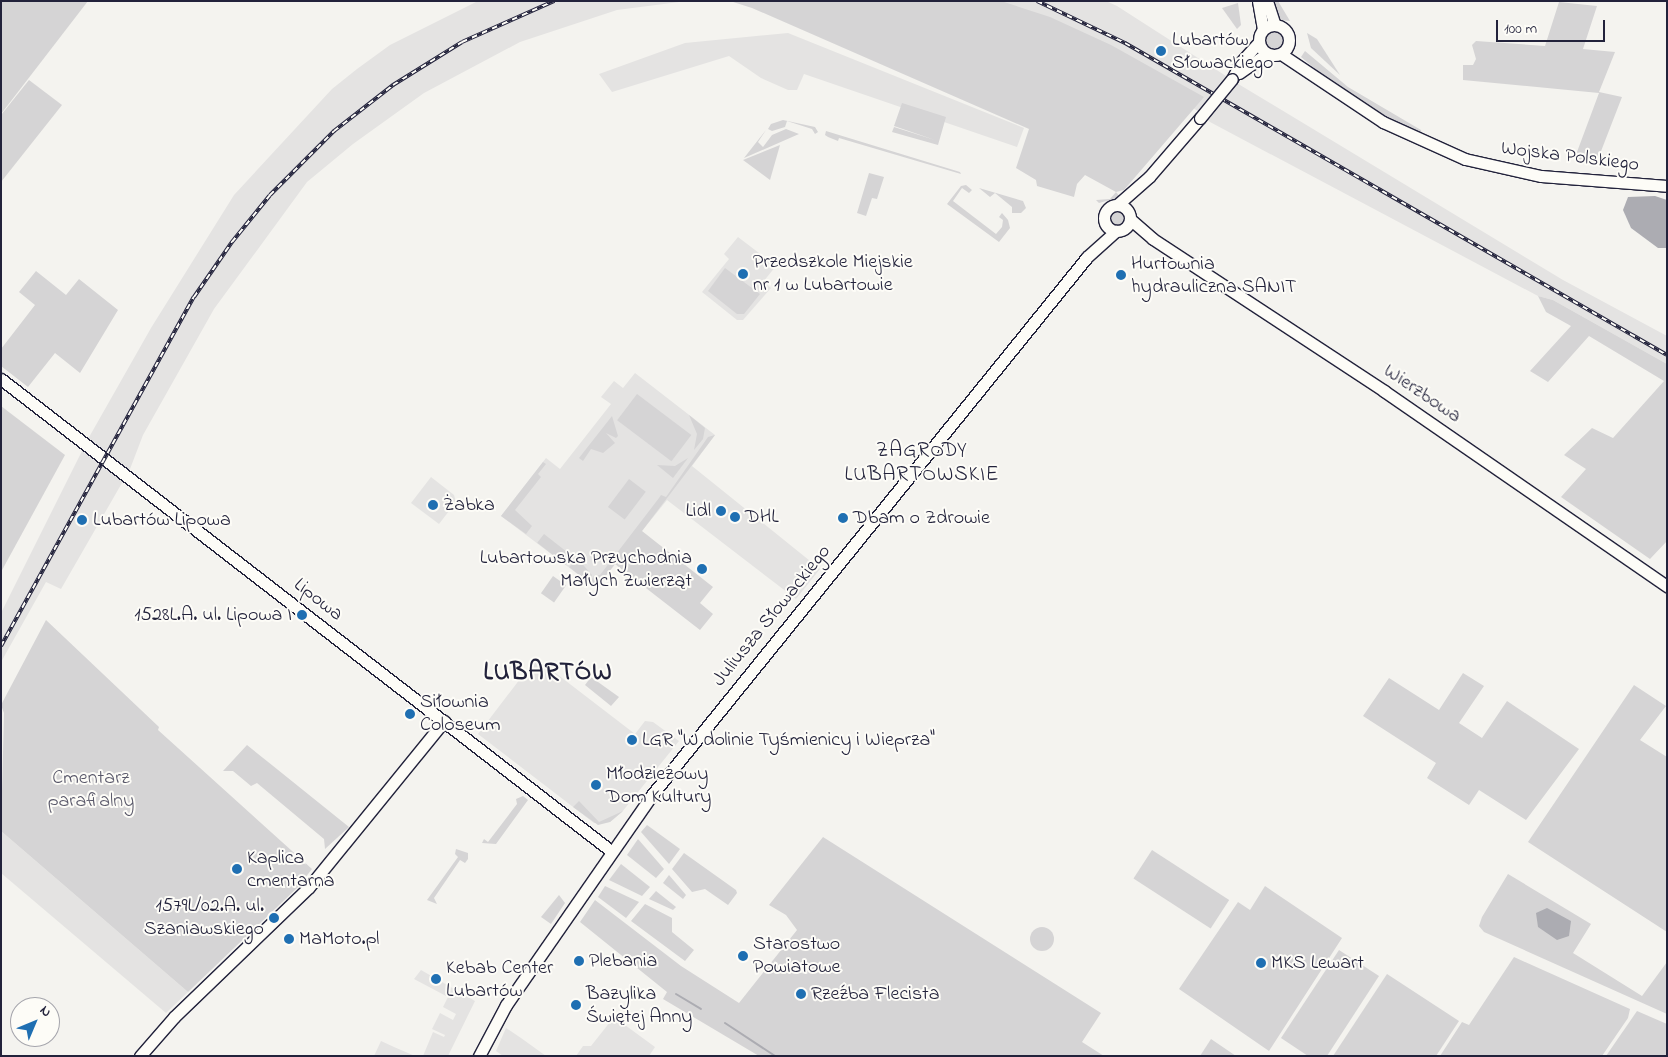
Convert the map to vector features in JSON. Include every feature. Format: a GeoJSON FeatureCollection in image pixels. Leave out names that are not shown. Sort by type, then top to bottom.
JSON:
{"type":"FeatureCollection","features":[{"type":"Feature","properties":{"kind":"main road"},"geometry":{"type":"LineString","coordinates":[[1234,77],[1241,62],[1258,42],[1263,30],[1258,1]]}},
{"type":"Feature","properties":{"kind":"main road"},"geometry":{"type":"LineString","coordinates":[[1117,205],[1149,177],[1234,77],[1266,54],[1285,50],[1286,31],[1275,25],[1267,1]]}},
{"type":"Feature","properties":{"kind":"main road"},"geometry":{"type":"LineString","coordinates":[[1263,30],[1275,25]]}},
{"type":"Feature","properties":{"kind":"main road"},"geometry":{"type":"LineString","coordinates":[[1258,42],[1266,54]]}},
{"type":"Feature","properties":{"kind":"main road","name":"Wojska Polskiego"},"geometry":{"type":"LineString","coordinates":[[1285,50],[1312,72],[1383,122],[1465,158],[1541,176],[1667,186]]}},
{"type":"Feature","properties":{"kind":"main road"},"geometry":{"type":"LineString","coordinates":[[1130,217],[1149,177]]}},
{"type":"Feature","properties":{"kind":"main road","name":"Wierzbowa"},"geometry":{"type":"LineString","coordinates":[[1117,205],[1154,239],[1392,396],[1667,586]]}},
{"type":"Feature","properties":{"kind":"main road","name":"Juliusza Słowackiego"},"geometry":{"type":"LineString","coordinates":[[479,1056],[503,1011],[611,851],[699,734],[1087,257],[1106,223],[1107,210],[1117,205]]}},
{"type":"Feature","properties":{"kind":"main road","name":"Juliusza Słowackiego"},"geometry":{"type":"LineString","coordinates":[[1087,257],[1119,230],[1130,217]]}},
{"type":"Feature","properties":{"kind":"main road","name":"Wierzbowa"},"geometry":{"type":"LineString","coordinates":[[1106,223],[1119,230],[1154,239]]}},
{"type":"Feature","properties":{"kind":"main road","name":"Lipowa"},"geometry":{"type":"LineString","coordinates":[[1,379],[611,851]]}},
{"type":"Feature","properties":{"kind":"main road"},"geometry":{"type":"LineString","coordinates":[[140,1056],[174,1018],[309,887],[444,721]]}},
{"type":"Feature","properties":{"kind":"shaded area"},"geometry":{"type":"Polygon","coordinates":[[[478,1],[687,1],[617,10],[520,42],[424,93],[353,144],[307,182],[214,309],[143,435],[130,469],[61,589],[46,582],[1,662],[1,613],[88,439],[151,328],[234,195],[332,89],[357,69],[390,45],[478,1]]]}},
{"type":"Feature","properties":{"kind":"shaded area"},"geometry":{"type":"Polygon","coordinates":[[[875,1],[1106,1],[1117,6],[1240,85],[1563,280],[1667,336],[1667,364],[1553,300],[1538,296],[1210,122],[1195,109],[1092,57],[875,1]]]}},
{"type":"Feature","properties":{"kind":"shaded area"},"geometry":{"type":"Polygon","coordinates":[[[788,33],[1024,128],[1017,147],[804,74],[797,90],[788,90],[761,78],[729,56],[612,92],[599,74],[685,43],[788,33]]]}},
{"type":"Feature","properties":{"kind":"shaded area"},"geometry":{"type":"Polygon","coordinates":[[[1655,196],[1667,200],[1667,248],[1658,248],[1631,228],[1623,210],[1628,197],[1655,196]]]}},
{"type":"Feature","properties":{"kind":"shaded area","name":"Przedszkole Miejskie nr 1 w Lubartowie"},"geometry":{"type":"Polygon","coordinates":[[[738,237],[776,266],[763,282],[771,288],[743,320],[737,320],[702,292],[729,259],[724,254],[738,237]]]}},
{"type":"Feature","properties":{"kind":"shaded area"},"geometry":{"type":"Polygon","coordinates":[[[635,373],[715,435],[692,466],[820,569],[796,599],[667,500],[596,588],[501,516],[546,458],[560,469],[611,404],[601,397],[614,381],[623,388],[635,373]]]}},
{"type":"Feature","properties":{"kind":"shaded area"},"geometry":{"type":"Polygon","coordinates":[[[431,477],[454,495],[456,502],[439,524],[411,503],[431,477]]]}},
{"type":"Feature","properties":{"kind":"shaded area"},"geometry":{"type":"Polygon","coordinates":[[[536,658],[635,734],[645,721],[653,722],[679,741],[622,812],[610,822],[594,823],[478,734],[536,658]]]}},
{"type":"Feature","properties":{"kind":"shaded area"},"geometry":{"type":"Polygon","coordinates":[[[1,831],[188,992],[166,1013],[1,873],[1,831]]]}},
{"type":"Feature","properties":{"kind":"shaded area"},"geometry":{"type":"Polygon","coordinates":[[[1547,908],[1571,921],[1569,936],[1557,940],[1538,927],[1536,913],[1547,908]]]}},
{"type":"Feature","properties":{"kind":"shaded area"},"geometry":{"type":"Polygon","coordinates":[[[421,970],[475,1001],[448,1056],[423,1056],[433,1032],[444,1037],[445,1035],[432,1029],[440,1013],[453,1020],[456,1014],[443,1007],[448,997],[414,979],[421,970]]]}},
{"type":"Feature","properties":{"kind":"shaded area"},"geometry":{"type":"Polygon","coordinates":[[[614,1017],[655,1047],[649,1056],[576,1056],[583,1046],[591,1046],[614,1017]]]}},
{"type":"Feature","properties":{"kind":"shaded area"},"geometry":{"type":"Polygon","coordinates":[[[506,1028],[546,1056],[503,1056],[496,1051],[506,1028]]]}},
{"type":"Feature","properties":{"kind":"shaded area"},"geometry":{"type":"Polygon","coordinates":[[[381,1041],[394,1047],[415,1056],[374,1056],[381,1041]]]}},
{"type":"Feature","properties":{"kind":"green space"},"geometry":{"type":"Polygon","coordinates":[[[1,1],[88,1],[1,114],[1,1]]]}},
{"type":"Feature","properties":{"kind":"green space"},"geometry":{"type":"Polygon","coordinates":[[[730,1],[1001,1],[1050,17],[1111,45],[1204,97],[1124,190],[1116,192],[1085,175],[1077,184],[1074,197],[1037,186],[1036,180],[1016,168],[1029,129],[752,8],[730,1]]]}},
{"type":"Feature","properties":{"kind":"green space"},"geometry":{"type":"Polygon","coordinates":[[[1270,1],[1278,1],[1290,21],[1278,20],[1270,1]]]}},
{"type":"Feature","properties":{"kind":"green space"},"geometry":{"type":"Polygon","coordinates":[[[1559,2],[1597,6],[1583,49],[1615,52],[1599,92],[1622,97],[1598,159],[1592,163],[1574,160],[1599,93],[1463,80],[1463,65],[1473,65],[1476,59],[1472,45],[1476,41],[1545,46],[1559,2]]]}},
{"type":"Feature","properties":{"kind":"green space"},"geometry":{"type":"Polygon","coordinates":[[[1238,3],[1241,25],[1237,29],[1222,8],[1238,3]]]}},
{"type":"Feature","properties":{"kind":"green space"},"geometry":{"type":"Polygon","coordinates":[[[1270,31],[1278,31],[1283,36],[1281,47],[1270,49],[1265,44],[1265,36],[1270,31]]]}},
{"type":"Feature","properties":{"kind":"green space"},"geometry":{"type":"Polygon","coordinates":[[[1307,33],[1317,39],[1340,75],[1311,48],[1307,33]]]}},
{"type":"Feature","properties":{"kind":"green space"},"geometry":{"type":"Polygon","coordinates":[[[1305,51],[1348,87],[1421,130],[1422,137],[1338,88],[1301,57],[1305,51]]]}},
{"type":"Feature","properties":{"kind":"green space"},"geometry":{"type":"Polygon","coordinates":[[[29,80],[62,105],[1,182],[1,115],[29,80]]]}},
{"type":"Feature","properties":{"kind":"green space"},"geometry":{"type":"Polygon","coordinates":[[[902,103],[946,117],[938,145],[892,132],[894,127],[935,140],[894,126],[902,103]]]}},
{"type":"Feature","properties":{"kind":"green space"},"geometry":{"type":"Polygon","coordinates":[[[783,120],[815,127],[818,132],[815,134],[812,129],[787,121],[785,127],[772,131],[768,129],[771,124],[783,120]]]}},
{"type":"Feature","properties":{"kind":"green space"},"geometry":{"type":"Polygon","coordinates":[[[786,129],[799,134],[744,158],[766,130],[758,142],[763,147],[772,135],[786,129]]]}},
{"type":"Feature","properties":{"kind":"green space"},"geometry":{"type":"Polygon","coordinates":[[[826,131],[960,172],[961,174],[839,138],[838,141],[825,135],[826,131]]]}},
{"type":"Feature","properties":{"kind":"green space"},"geometry":{"type":"Polygon","coordinates":[[[780,145],[770,180],[743,160],[780,145]]]}},
{"type":"Feature","properties":{"kind":"green space"},"geometry":{"type":"Polygon","coordinates":[[[869,173],[884,177],[877,199],[872,198],[866,216],[857,213],[869,173]]]}},
{"type":"Feature","properties":{"kind":"green space"},"geometry":{"type":"Polygon","coordinates":[[[966,185],[972,190],[969,193],[962,188],[953,201],[996,234],[1002,227],[1003,220],[999,217],[1002,213],[1008,220],[1010,228],[999,242],[947,204],[961,186],[966,185]]]}},
{"type":"Feature","properties":{"kind":"green space"},"geometry":{"type":"Polygon","coordinates":[[[979,188],[1023,201],[1026,208],[1021,213],[1012,213],[1012,207],[995,193],[990,197],[979,188]]]}},
{"type":"Feature","properties":{"kind":"green space"},"geometry":{"type":"Polygon","coordinates":[[[1116,192],[1120,197],[1099,203],[1096,200],[1110,199],[1116,192]]]}},
{"type":"Feature","properties":{"kind":"green space"},"geometry":{"type":"Polygon","coordinates":[[[1114,210],[1120,210],[1125,215],[1123,224],[1114,226],[1109,221],[1109,215],[1114,210]]]}},
{"type":"Feature","properties":{"kind":"green space"},"geometry":{"type":"Polygon","coordinates":[[[725,268],[760,294],[744,314],[737,314],[708,291],[725,268]]]}},
{"type":"Feature","properties":{"kind":"green space"},"geometry":{"type":"Polygon","coordinates":[[[36,271],[66,295],[79,279],[118,310],[80,373],[55,353],[28,387],[1,366],[1,349],[35,305],[19,292],[36,271]]]}},
{"type":"Feature","properties":{"kind":"green space"},"geometry":{"type":"Polygon","coordinates":[[[1538,296],[1553,300],[1667,364],[1667,541],[1650,559],[1561,497],[1586,469],[1564,455],[1592,428],[1613,438],[1664,381],[1589,336],[1548,382],[1530,371],[1571,326],[1546,312],[1538,296]]]}},
{"type":"Feature","properties":{"kind":"green space"},"geometry":{"type":"Polygon","coordinates":[[[637,394],[691,435],[671,461],[617,420],[637,394]]]}},
{"type":"Feature","properties":{"kind":"green space"},"geometry":{"type":"Polygon","coordinates":[[[1,406],[65,455],[1,572],[1,406]]]}},
{"type":"Feature","properties":{"kind":"green space"},"geometry":{"type":"Polygon","coordinates":[[[689,415],[705,428],[703,439],[694,450],[697,434],[689,415]]]}},
{"type":"Feature","properties":{"kind":"green space"},"geometry":{"type":"Polygon","coordinates":[[[612,416],[618,436],[616,438],[606,433],[615,443],[603,453],[591,449],[583,461],[579,458],[612,416]]]}},
{"type":"Feature","properties":{"kind":"green space"},"geometry":{"type":"Polygon","coordinates":[[[715,435],[642,531],[713,587],[700,603],[713,614],[700,630],[615,564],[596,588],[589,583],[594,576],[600,575],[661,495],[666,497],[708,437],[715,435]]]}},
{"type":"Feature","properties":{"kind":"green space"},"geometry":{"type":"Polygon","coordinates":[[[688,458],[673,478],[657,465],[675,466],[688,458]]]}},
{"type":"Feature","properties":{"kind":"green space"},"geometry":{"type":"Polygon","coordinates":[[[543,462],[546,464],[538,474],[541,477],[515,510],[532,526],[526,534],[501,516],[543,462]]]}},
{"type":"Feature","properties":{"kind":"green space"},"geometry":{"type":"Polygon","coordinates":[[[629,479],[646,492],[625,520],[608,507],[629,479]]]}},
{"type":"Feature","properties":{"kind":"green space"},"geometry":{"type":"Polygon","coordinates":[[[544,534],[572,556],[566,565],[537,543],[544,534]]]}},
{"type":"Feature","properties":{"kind":"green space"},"geometry":{"type":"Polygon","coordinates":[[[578,559],[592,575],[588,582],[569,567],[578,559]]]}},
{"type":"Feature","properties":{"kind":"green space"},"geometry":{"type":"Polygon","coordinates":[[[553,576],[566,585],[554,602],[541,593],[553,576]]]}},
{"type":"Feature","properties":{"kind":"green space","name":"Cmentarz parafialny"},"geometry":{"type":"Polygon","coordinates":[[[46,620],[159,727],[158,730],[312,869],[297,888],[188,992],[1,831],[4,713],[1,705],[46,620]]]}},
{"type":"Feature","properties":{"kind":"green space"},"geometry":{"type":"Polygon","coordinates":[[[1463,673],[1484,686],[1459,723],[1482,738],[1507,701],[1579,749],[1526,820],[1479,790],[1469,805],[1427,778],[1436,763],[1363,716],[1389,678],[1439,710],[1463,673]]]}},
{"type":"Feature","properties":{"kind":"green space"},"geometry":{"type":"Polygon","coordinates":[[[591,677],[619,697],[611,706],[585,685],[591,677]]]}},
{"type":"Feature","properties":{"kind":"green space"},"geometry":{"type":"Polygon","coordinates":[[[1634,685],[1666,706],[1640,740],[1667,757],[1667,932],[1528,842],[1634,685]]]}},
{"type":"Feature","properties":{"kind":"green space"},"geometry":{"type":"Polygon","coordinates":[[[247,745],[349,827],[325,849],[324,839],[257,783],[251,786],[233,771],[223,771],[247,745]]]}},
{"type":"Feature","properties":{"kind":"green space"},"geometry":{"type":"Polygon","coordinates":[[[523,796],[528,800],[496,844],[482,843],[484,839],[488,842],[517,804],[516,799],[523,796]]]}},
{"type":"Feature","properties":{"kind":"green space"},"geometry":{"type":"Polygon","coordinates":[[[579,801],[599,822],[623,811],[610,822],[598,825],[573,807],[579,801]]]}},
{"type":"Feature","properties":{"kind":"green space"},"geometry":{"type":"Polygon","coordinates":[[[647,825],[680,849],[669,864],[641,832],[647,825]]]}},
{"type":"Feature","properties":{"kind":"green space"},"geometry":{"type":"Polygon","coordinates":[[[823,837],[1101,1013],[1082,1042],[1104,1056],[759,1056],[663,999],[667,992],[580,922],[595,900],[681,966],[739,1003],[797,930],[786,915],[769,905],[823,837]]]}},
{"type":"Feature","properties":{"kind":"green space"},"geometry":{"type":"Polygon","coordinates":[[[638,839],[664,869],[656,878],[627,855],[638,839]]]}},
{"type":"Feature","properties":{"kind":"green space"},"geometry":{"type":"Polygon","coordinates":[[[456,849],[468,853],[468,859],[465,863],[460,860],[434,898],[437,904],[427,900],[458,857],[455,854],[456,849]]]}},
{"type":"Feature","properties":{"kind":"green space"},"geometry":{"type":"Polygon","coordinates":[[[1152,850],[1229,900],[1211,929],[1133,879],[1152,850]]]}},
{"type":"Feature","properties":{"kind":"green space"},"geometry":{"type":"Polygon","coordinates":[[[684,853],[736,890],[737,893],[728,905],[705,889],[692,892],[672,869],[684,853]]]}},
{"type":"Feature","properties":{"kind":"green space"},"geometry":{"type":"Polygon","coordinates":[[[621,864],[650,887],[642,896],[609,880],[621,864]]]}},
{"type":"Feature","properties":{"kind":"green space"},"geometry":{"type":"Polygon","coordinates":[[[1508,874],[1591,924],[1573,953],[1642,996],[1667,962],[1667,1014],[1484,932],[1479,926],[1482,917],[1508,874]]]}},
{"type":"Feature","properties":{"kind":"green space"},"geometry":{"type":"Polygon","coordinates":[[[669,875],[686,895],[683,899],[663,883],[669,875]]]}},
{"type":"Feature","properties":{"kind":"green space"},"geometry":{"type":"Polygon","coordinates":[[[605,886],[639,902],[626,918],[598,897],[605,886]]]}},
{"type":"Feature","properties":{"kind":"green space","name":"MKS Lewart"},"geometry":{"type":"Polygon","coordinates":[[[1265,886],[1342,938],[1269,1051],[1179,989],[1238,902],[1250,910],[1265,886]]]}},
{"type":"Feature","properties":{"kind":"green space"},"geometry":{"type":"Polygon","coordinates":[[[656,891],[676,907],[673,910],[649,899],[656,891]]]}},
{"type":"Feature","properties":{"kind":"green space"},"geometry":{"type":"Polygon","coordinates":[[[559,895],[565,903],[551,924],[541,917],[559,895]]]}},
{"type":"Feature","properties":{"kind":"green space"},"geometry":{"type":"Polygon","coordinates":[[[645,904],[672,918],[672,932],[694,950],[685,961],[631,921],[645,904]]]}},
{"type":"Feature","properties":{"kind":"green space"},"geometry":{"type":"Polygon","coordinates":[[[1037,927],[1047,927],[1054,934],[1054,944],[1047,951],[1037,951],[1030,944],[1030,934],[1037,927]]]}},
{"type":"Feature","properties":{"kind":"green space"},"geometry":{"type":"Polygon","coordinates":[[[1339,950],[1379,976],[1327,1056],[1308,1056],[1281,1038],[1339,950]]]}},
{"type":"Feature","properties":{"kind":"green space"},"geometry":{"type":"Polygon","coordinates":[[[1514,957],[1630,1009],[1628,1018],[1602,1056],[1440,1056],[1462,1022],[1469,1025],[1514,957]]]}},
{"type":"Feature","properties":{"kind":"green space"},"geometry":{"type":"Polygon","coordinates":[[[1387,974],[1459,1021],[1436,1056],[1333,1056],[1387,974]]]}},
{"type":"Feature","properties":{"kind":"green space"},"geometry":{"type":"Polygon","coordinates":[[[1637,1011],[1667,1024],[1667,1056],[1606,1056],[1637,1011]]]}},
{"type":"Feature","properties":{"kind":"green space"},"geometry":{"type":"Polygon","coordinates":[[[1211,1039],[1236,1056],[1200,1056],[1211,1039]]]}},
{"type":"Feature","properties":{"kind":"waterway"},"geometry":{"type":"LineString","coordinates":[[676,994],[701,1009]]}},
{"type":"Feature","properties":{"kind":"waterway"},"geometry":{"type":"LineString","coordinates":[[725,1023],[775,1056]]}},
{"type":"Feature","properties":{"kind":"railway"},"geometry":{"type":"LineString","coordinates":[[1,646],[194,297],[232,242],[270,195],[334,131],[393,85],[462,42],[554,1]]}},
{"type":"Feature","properties":{"kind":"railway"},"geometry":{"type":"LineString","coordinates":[[1037,1],[1125,43],[1667,355]]}},
{"type":"Feature","properties":{"kind":"place","name":"Lubartów Słowackiego"},"geometry":{"type":"Point","coordinates":[1161,51]}},
{"type":"Feature","properties":{"kind":"place","name":"Przedszkole Miejskie nr 1 w Lubartowie"},"geometry":{"type":"Point","coordinates":[743,274]}},
{"type":"Feature","properties":{"kind":"place","name":"Hurtownia hydrauliczna SANIT"},"geometry":{"type":"Point","coordinates":[1121,275]}},
{"type":"Feature","properties":{"kind":"place","name":"Żabka"},"geometry":{"type":"Point","coordinates":[433,505]}},
{"type":"Feature","properties":{"kind":"place","name":"Lidl"},"geometry":{"type":"Point","coordinates":[721,511]}},
{"type":"Feature","properties":{"kind":"place","name":"DHL"},"geometry":{"type":"Point","coordinates":[735,517]}},
{"type":"Feature","properties":{"kind":"place","name":"Dbam o Zdrowie"},"geometry":{"type":"Point","coordinates":[843,518]}},
{"type":"Feature","properties":{"kind":"place","name":"Lubartów Lipowa"},"geometry":{"type":"Point","coordinates":[82,520]}},
{"type":"Feature","properties":{"kind":"place","name":"Lubartowska Przychodnia Małych Zwierząt"},"geometry":{"type":"Point","coordinates":[702,569]}},
{"type":"Feature","properties":{"kind":"place","name":"1528L.A. ul. Lipowa I"},"geometry":{"type":"Point","coordinates":[302,615]}},
{"type":"Feature","properties":{"kind":"place","name":"Siłownia Coloseum"},"geometry":{"type":"Point","coordinates":[410,714]}},
{"type":"Feature","properties":{"kind":"place","name":"LGR \"W dolinie Tyśmienicy i Wieprza\""},"geometry":{"type":"Point","coordinates":[632,740]}},
{"type":"Feature","properties":{"kind":"place","name":"Młodzieżowy Dom Kultury"},"geometry":{"type":"Point","coordinates":[596,785]}},
{"type":"Feature","properties":{"kind":"place","name":"Kaplica cmentarna"},"geometry":{"type":"Point","coordinates":[237,869]}},
{"type":"Feature","properties":{"kind":"place","name":"1579L/02.A. ul. Szaniawskiego"},"geometry":{"type":"Point","coordinates":[274,918]}},
{"type":"Feature","properties":{"kind":"place","name":"MaMoto.pl"},"geometry":{"type":"Point","coordinates":[289,939]}},
{"type":"Feature","properties":{"kind":"place","name":"Starostwo Powiatowe"},"geometry":{"type":"Point","coordinates":[743,956]}},
{"type":"Feature","properties":{"kind":"place","name":"Plebania"},"geometry":{"type":"Point","coordinates":[579,961]}},
{"type":"Feature","properties":{"kind":"place","name":"MKS Lewart"},"geometry":{"type":"Point","coordinates":[1261,963]}},
{"type":"Feature","properties":{"kind":"place","name":"Kebab Center Lubartów"},"geometry":{"type":"Point","coordinates":[436,979]}},
{"type":"Feature","properties":{"kind":"place","name":"Rzeźba Flecista"},"geometry":{"type":"Point","coordinates":[801,994]}},
{"type":"Feature","properties":{"kind":"place","name":"Bazylika Świętej Anny"},"geometry":{"type":"Point","coordinates":[576,1005]}},
{"type":"Feature","properties":{"kind":"district","name":"ZAGRODY LUBARTOWSKIE"},"geometry":{"type":"Point","coordinates":[922,463]}},
{"type":"Feature","properties":{"kind":"district","name":"LUBARTÓW"},"geometry":{"type":"Point","coordinates":[548,673]}}]}
